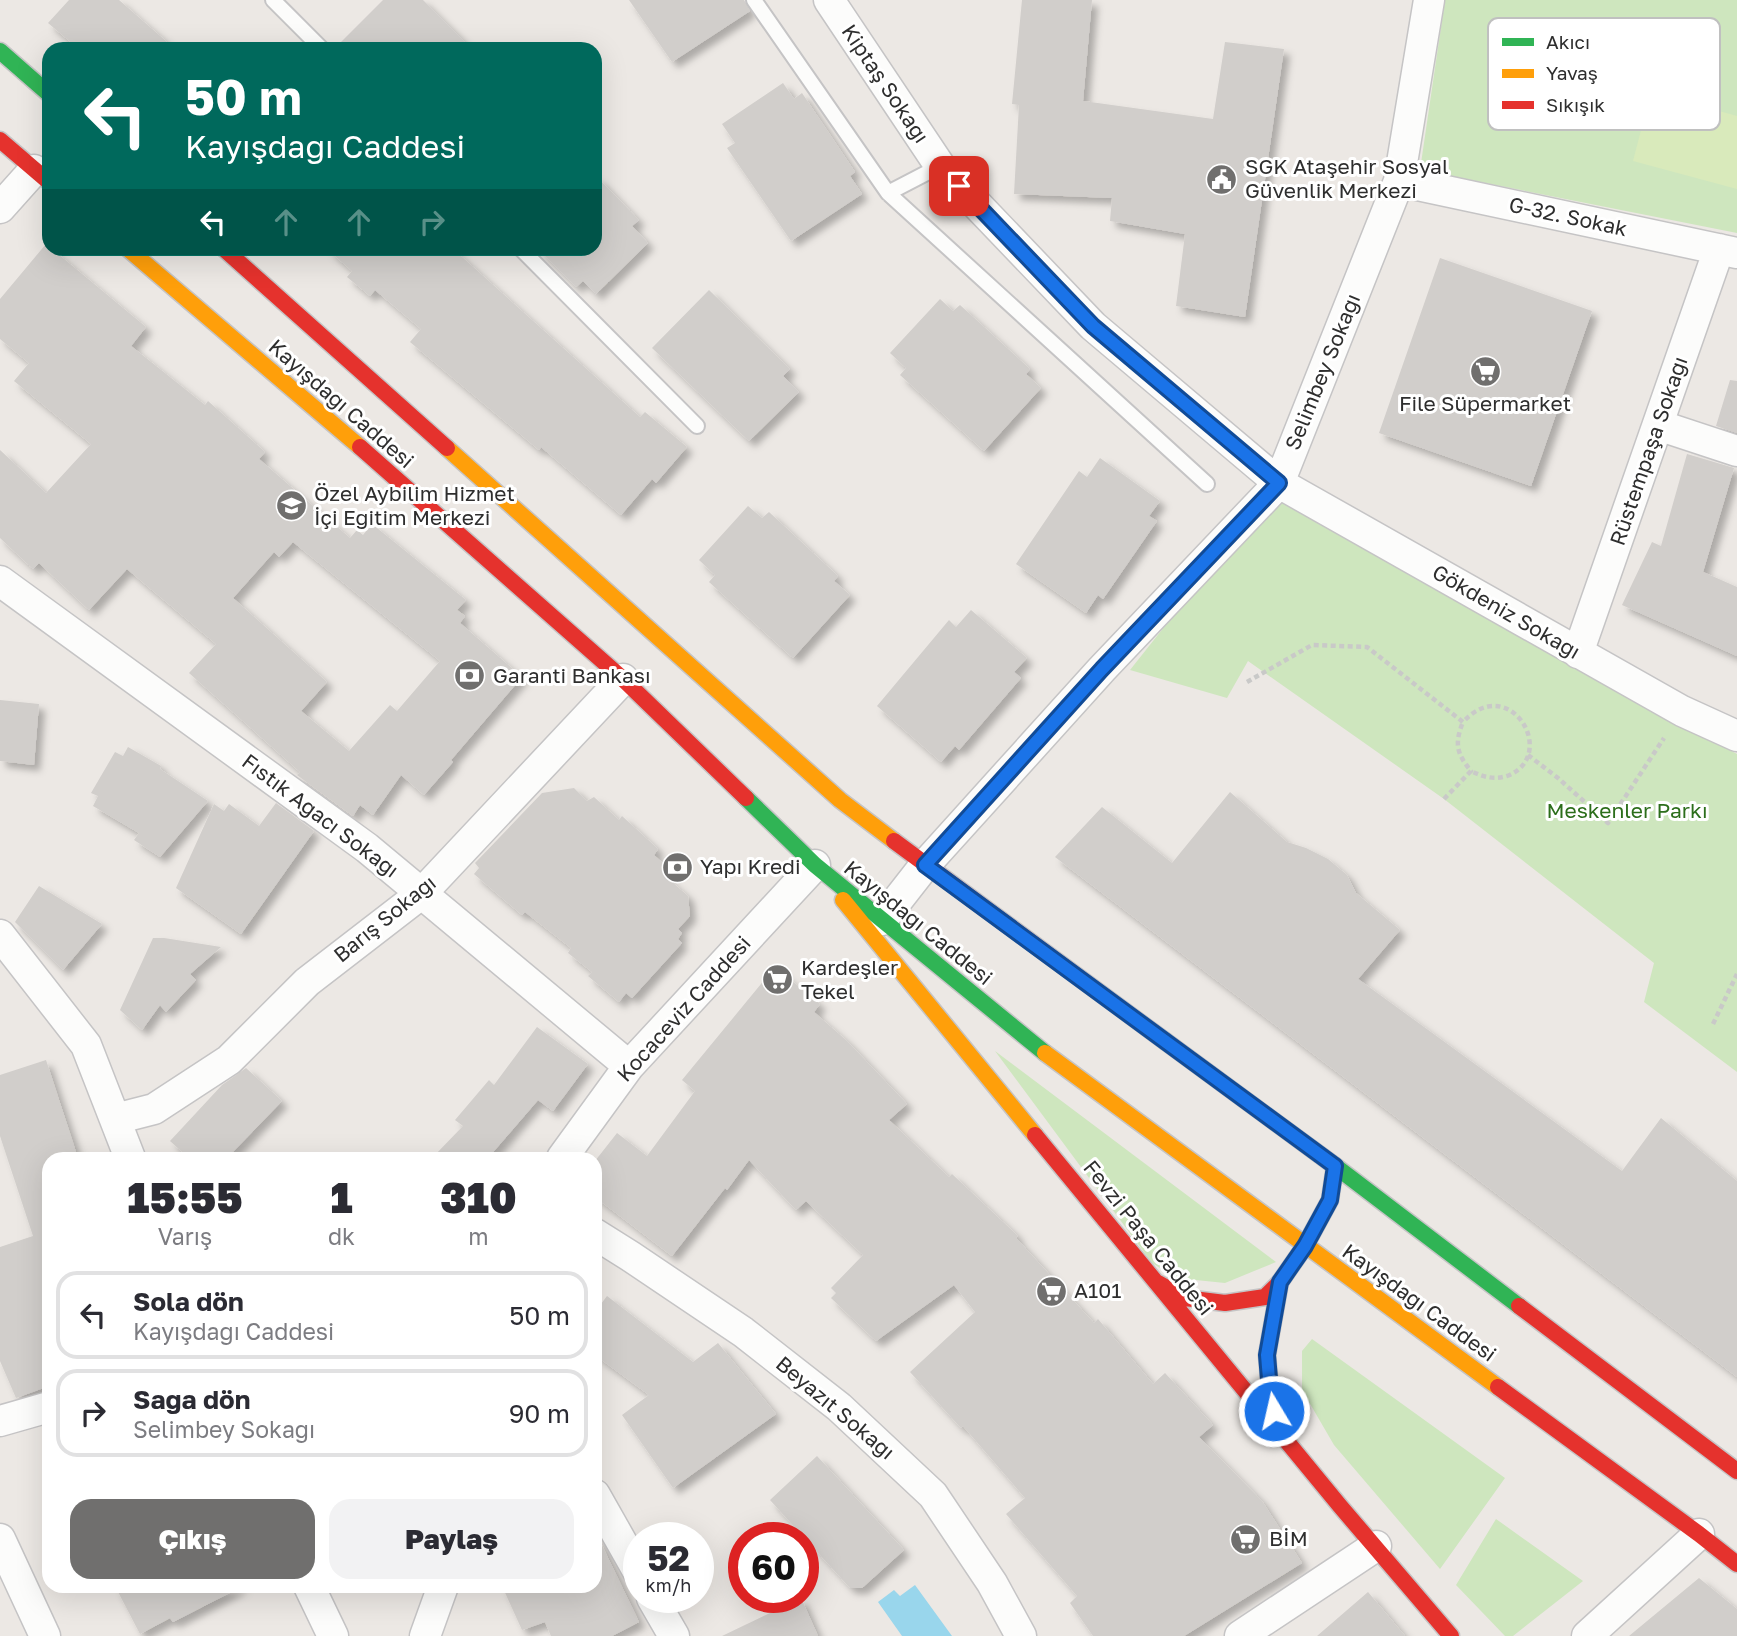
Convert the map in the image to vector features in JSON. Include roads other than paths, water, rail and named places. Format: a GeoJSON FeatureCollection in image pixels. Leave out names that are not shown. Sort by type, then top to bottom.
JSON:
{"type":"FeatureCollection","features":[{"type":"Feature","properties":{"kind":"main road"},"geometry":{"type":"LineString","coordinates":[[0,51],[42,88]]}},
{"type":"Feature","properties":{"kind":"main road"},"geometry":{"type":"LineString","coordinates":[[0,140],[42,176]]}},
{"type":"Feature","properties":{"kind":"main road","name":"Kayışdağı Caddesi"},"geometry":{"type":"LineString","coordinates":[[136,256],[624,679],[815,865],[1034,1045],[1737,1564]]}},
{"type":"Feature","properties":{"kind":"main road","name":"Kayışdağı Caddesi"},"geometry":{"type":"LineString","coordinates":[[232,256],[840,800],[1335,1166],[1737,1471]]}},
{"type":"Feature","properties":{"kind":"main road","name":"Fevzi Paşa Caddesi"},"geometry":{"type":"LineString","coordinates":[[815,865],[1340,1506],[1451,1636]]}},
{"type":"Feature","properties":{"kind":"main road"},"geometry":{"type":"LineString","coordinates":[[1158,1283],[1185,1298],[1224,1303],[1265,1297],[1280,1282],[1305,1246],[1330,1200],[1335,1166]]}},
{"type":"Feature","properties":{"kind":"main road"},"geometry":{"type":"LineString","coordinates":[[1279,1431],[1270,1391],[1267,1355],[1280,1282]]}},
{"type":"Feature","properties":{"kind":"street","name":"Kiptaş Sokağı"},"geometry":{"type":"LineString","coordinates":[[829,0],[940,166],[1093,326],[1279,483]]}},
{"type":"Feature","properties":{"kind":"street","name":"Selimbey Sokağı"},"geometry":{"type":"LineString","coordinates":[[882,920],[925,865],[1102,669],[1279,483],[1399,181],[1429,0]]}},
{"type":"Feature","properties":{"kind":"street"},"geometry":{"type":"LineString","coordinates":[[0,208],[42,176]]}},
{"type":"Feature","properties":{"kind":"street","name":"G-32. Sokak"},"geometry":{"type":"LineString","coordinates":[[1399,181],[1728,251]]}},
{"type":"Feature","properties":{"kind":"street","name":"Rüstempaşa Sokağı"},"geometry":{"type":"LineString","coordinates":[[1578,653],[1658,425],[1728,251]]}},
{"type":"Feature","properties":{"kind":"street"},"geometry":{"type":"LineString","coordinates":[[1658,425],[1737,451]]}},
{"type":"Feature","properties":{"kind":"street","name":"Gökdeniz Sokağı"},"geometry":{"type":"LineString","coordinates":[[1279,483],[1682,711],[1737,736]]}},
{"type":"Feature","properties":{"kind":"street","name":"Fıstık Ağacı Sokağı"},"geometry":{"type":"LineString","coordinates":[[0,581],[367,848],[629,1066]]}},
{"type":"Feature","properties":{"kind":"street","name":"Barış Sokağı"},"geometry":{"type":"LineString","coordinates":[[115,1119],[155,1109],[229,1060],[307,982],[422,894],[624,679]]}},
{"type":"Feature","properties":{"kind":"street","name":"Kocaceviz Caddesi"},"geometry":{"type":"LineString","coordinates":[[566,1152],[629,1066],[815,865]]}},
{"type":"Feature","properties":{"kind":"street"},"geometry":{"type":"LineString","coordinates":[[0,935],[86,1045],[128,1152]]}},
{"type":"Feature","properties":{"kind":"street","name":"Beyazıt Sokağı"},"geometry":{"type":"LineString","coordinates":[[602,1238],[743,1332],[839,1407],[933,1495],[992,1583],[1021,1636]]}},
{"type":"Feature","properties":{"kind":"street"},"geometry":{"type":"LineString","coordinates":[[0,1421],[42,1409]]}},
{"type":"Feature","properties":{"kind":"street"},"geometry":{"type":"LineString","coordinates":[[602,1507],[623,1545]]}},
{"type":"Feature","properties":{"kind":"street"},"geometry":{"type":"LineString","coordinates":[[1587,1636],[1699,1534]]}},
{"type":"Feature","properties":{"kind":"street"},"geometry":{"type":"LineString","coordinates":[[0,1539],[45,1636]]}},
{"type":"Feature","properties":{"kind":"street"},"geometry":{"type":"LineString","coordinates":[[1240,1636],[1376,1546]]}},
{"type":"Feature","properties":{"kind":"street"},"geometry":{"type":"LineString","coordinates":[[312,1593],[333,1636]]}},
{"type":"Feature","properties":{"kind":"street"},"geometry":{"type":"LineString","coordinates":[[425,1636],[440,1593]]}},
{"type":"Feature","properties":{"kind":"street"},"geometry":{"type":"LineString","coordinates":[[661,1613],[674,1636]]}},
{"type":"Feature","properties":{"kind":"lane"},"geometry":{"type":"LineString","coordinates":[[273,0],[314,42]]}},
{"type":"Feature","properties":{"kind":"lane"},"geometry":{"type":"LineString","coordinates":[[754,0],[888,193],[1206,484]]}},
{"type":"Feature","properties":{"kind":"lane"},"geometry":{"type":"LineString","coordinates":[[888,193],[940,166]]}},
{"type":"Feature","properties":{"kind":"lane"},"geometry":{"type":"LineString","coordinates":[[528,256],[697,426]]}},
{"type":"Feature","properties":{"kind":"water"},"geometry":{"type":"Polygon","coordinates":[[[915,1585],[952,1636],[902,1636],[878,1602],[894,1590],[900,1596],[915,1585]]]}},
{"type":"Feature","properties":{"kind":"place","name":"SGK Ataşehir Sosyal Güvenlik Merkezi"},"geometry":{"type":"Point","coordinates":[1222,179]}},
{"type":"Feature","properties":{"kind":"place","name":"File Süpermarket"},"geometry":{"type":"Point","coordinates":[1485,372]}},
{"type":"Feature","properties":{"kind":"place","name":"Özel Aybilim Hizmet İçi Eğitim Merkezi"},"geometry":{"type":"Point","coordinates":[291,506]}},
{"type":"Feature","properties":{"kind":"place","name":"Garanti Bankası"},"geometry":{"type":"Point","coordinates":[470,676]}},
{"type":"Feature","properties":{"kind":"place","name":"Yapı Kredi"},"geometry":{"type":"Point","coordinates":[677,867]}},
{"type":"Feature","properties":{"kind":"place","name":"Kardeşler Tekel"},"geometry":{"type":"Point","coordinates":[778,980]}},
{"type":"Feature","properties":{"kind":"place","name":"A101"},"geometry":{"type":"Point","coordinates":[1051,1291]}},
{"type":"Feature","properties":{"kind":"place","name":"BİM"},"geometry":{"type":"Point","coordinates":[1246,1539]}},
{"type":"Feature","properties":{"kind":"park label","name":"Meskenler Parkı"},"geometry":{"type":"Point","coordinates":[1627,811]}}]}
